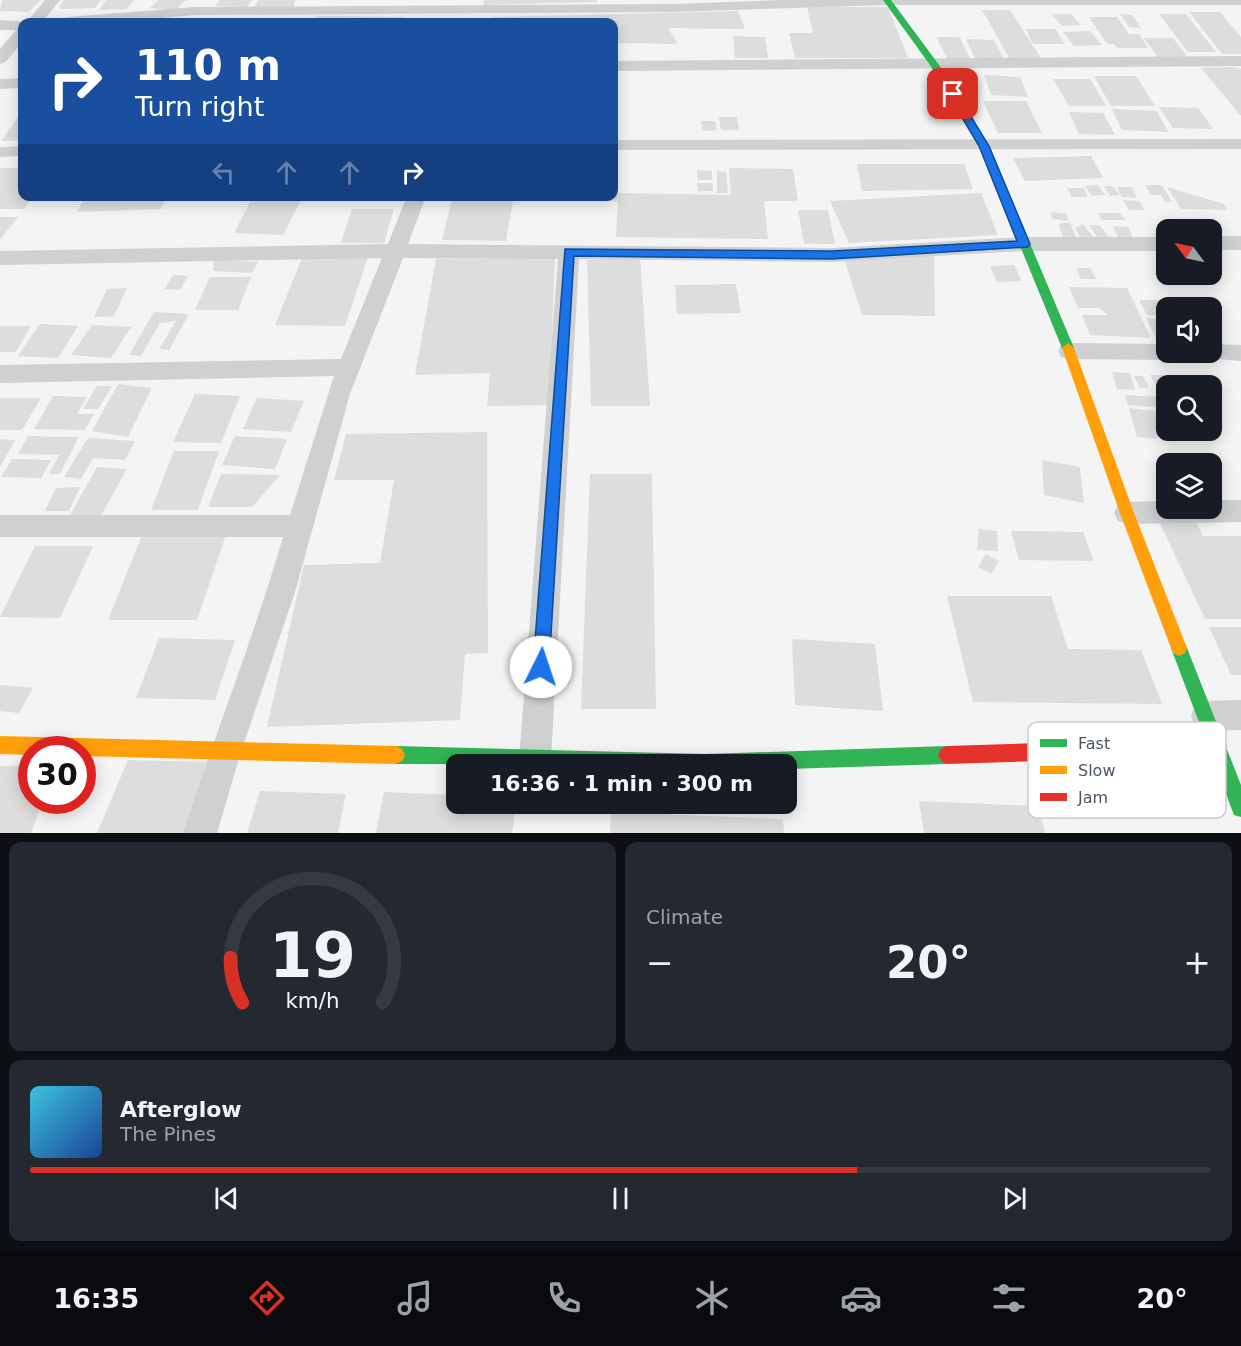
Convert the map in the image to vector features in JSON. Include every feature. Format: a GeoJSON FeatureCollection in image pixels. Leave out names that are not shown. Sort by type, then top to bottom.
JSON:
{"type":"FeatureCollection","features":[{"type":"Feature","properties":{"kind":"street"},"geometry":{"type":"LineString","coordinates":[[37,18],[53,0]]}},
{"type":"Feature","properties":{"kind":"street"},"geometry":{"type":"LineString","coordinates":[[114,18],[195,11],[672,8],[888,0],[1241,1]]}},
{"type":"Feature","properties":{"kind":"street"},"geometry":{"type":"LineString","coordinates":[[888,0],[934,65],[984,146],[1070,351],[1127,513],[1208,722]]}},
{"type":"Feature","properties":{"kind":"street"},"geometry":{"type":"LineString","coordinates":[[0,25],[18,26]]}},
{"type":"Feature","properties":{"kind":"street"},"geometry":{"type":"LineString","coordinates":[[0,59],[18,38]]}},
{"type":"Feature","properties":{"kind":"street"},"geometry":{"type":"LineString","coordinates":[[618,66],[1241,62]]}},
{"type":"Feature","properties":{"kind":"street"},"geometry":{"type":"LineString","coordinates":[[0,84],[18,83]]}},
{"type":"Feature","properties":{"kind":"street"},"geometry":{"type":"LineString","coordinates":[[618,145],[1241,144]]}},
{"type":"Feature","properties":{"kind":"street"},"geometry":{"type":"LineString","coordinates":[[0,152],[18,151]]}},
{"type":"Feature","properties":{"kind":"street"},"geometry":{"type":"LineString","coordinates":[[200,833],[225,752],[281,592],[338,394],[415,201]]}},
{"type":"Feature","properties":{"kind":"street"},"geometry":{"type":"LineString","coordinates":[[1222,243],[1241,243]]}},
{"type":"Feature","properties":{"kind":"street"},"geometry":{"type":"LineString","coordinates":[[0,258],[395,250],[832,255],[1024,244],[1156,244]]}},
{"type":"Feature","properties":{"kind":"street"},"geometry":{"type":"LineString","coordinates":[[535,754],[569,252]]}},
{"type":"Feature","properties":{"kind":"street"},"geometry":{"type":"LineString","coordinates":[[1070,351],[1156,352]]}},
{"type":"Feature","properties":{"kind":"street"},"geometry":{"type":"LineString","coordinates":[[1222,352],[1241,353]]}},
{"type":"Feature","properties":{"kind":"street"},"geometry":{"type":"LineString","coordinates":[[0,374],[349,367]]}},
{"type":"Feature","properties":{"kind":"street"},"geometry":{"type":"LineString","coordinates":[[1127,513],[1241,511]]}},
{"type":"Feature","properties":{"kind":"street"},"geometry":{"type":"LineString","coordinates":[[0,526],[300,526]]}},
{"type":"Feature","properties":{"kind":"street"},"geometry":{"type":"LineString","coordinates":[[1206,716],[1241,715]]}},
{"type":"Feature","properties":{"kind":"street"},"geometry":{"type":"LineString","coordinates":[[0,745],[446,757]]}},
{"type":"Feature","properties":{"kind":"street"},"geometry":{"type":"LineString","coordinates":[[797,760],[1028,752]]}},
{"type":"Feature","properties":{"kind":"street"},"geometry":{"type":"LineString","coordinates":[[1226,768],[1241,808]]}},
{"type":"Feature","properties":{"kind":"building"},"geometry":{"type":"Polygon","coordinates":[[[2,0],[41,0],[29,12],[0,11],[2,0]]]}},
{"type":"Feature","properties":{"kind":"building"},"geometry":{"type":"Polygon","coordinates":[[[64,0],[101,0],[95,8],[60,9],[64,0]]]}},
{"type":"Feature","properties":{"kind":"building"},"geometry":{"type":"Polygon","coordinates":[[[106,0],[134,0],[127,9],[99,10],[106,0]]]}},
{"type":"Feature","properties":{"kind":"building"},"geometry":{"type":"Polygon","coordinates":[[[158,0],[189,0],[183,2],[176,10],[150,8],[158,0]]]}},
{"type":"Feature","properties":{"kind":"building"},"geometry":{"type":"Polygon","coordinates":[[[220,0],[252,0],[247,7],[215,6],[220,0]]]}},
{"type":"Feature","properties":{"kind":"building"},"geometry":{"type":"Polygon","coordinates":[[[258,0],[295,0],[293,9],[254,8],[258,0]]]}},
{"type":"Feature","properties":{"kind":"building"},"geometry":{"type":"Polygon","coordinates":[[[484,0],[597,0],[597,2],[483,5],[484,0]]]}},
{"type":"Feature","properties":{"kind":"building"},"geometry":{"type":"Polygon","coordinates":[[[807,7],[888,7],[908,58],[795,58],[789,33],[813,33],[807,7]]]}},
{"type":"Feature","properties":{"kind":"building"},"geometry":{"type":"Polygon","coordinates":[[[982,10],[1010,10],[1042,60],[1011,61],[982,10]]]}},
{"type":"Feature","properties":{"kind":"building"},"geometry":{"type":"Polygon","coordinates":[[[738,11],[745,29],[668,28],[678,44],[618,43],[618,18],[493,17],[738,11]]]}},
{"type":"Feature","properties":{"kind":"building"},"geometry":{"type":"Polygon","coordinates":[[[1189,12],[1220,12],[1241,37],[1241,54],[1222,54],[1189,12]]]}},
{"type":"Feature","properties":{"kind":"building"},"geometry":{"type":"Polygon","coordinates":[[[1052,14],[1071,14],[1081,25],[1062,26],[1052,14]]]}},
{"type":"Feature","properties":{"kind":"building"},"geometry":{"type":"Polygon","coordinates":[[[1120,14],[1132,15],[1141,28],[1129,27],[1120,14]]]}},
{"type":"Feature","properties":{"kind":"building"},"geometry":{"type":"Polygon","coordinates":[[[1159,14],[1186,14],[1216,52],[1188,52],[1159,14]]]}},
{"type":"Feature","properties":{"kind":"building"},"geometry":{"type":"Polygon","coordinates":[[[317,16],[406,18],[316,18],[317,16]]]}},
{"type":"Feature","properties":{"kind":"building"},"geometry":{"type":"Polygon","coordinates":[[[1089,17],[1117,17],[1129,34],[1139,34],[1148,48],[1117,48],[1114,44],[1107,44],[1089,17]]]}},
{"type":"Feature","properties":{"kind":"building"},"geometry":{"type":"Polygon","coordinates":[[[1026,29],[1056,29],[1064,44],[1033,44],[1026,29]]]}},
{"type":"Feature","properties":{"kind":"building"},"geometry":{"type":"Polygon","coordinates":[[[1090,31],[1102,45],[1074,46],[1063,32],[1090,31]]]}},
{"type":"Feature","properties":{"kind":"building"},"geometry":{"type":"Polygon","coordinates":[[[733,36],[765,37],[768,58],[735,58],[733,36]]]}},
{"type":"Feature","properties":{"kind":"building"},"geometry":{"type":"Polygon","coordinates":[[[936,37],[959,37],[972,62],[949,62],[936,37]]]}},
{"type":"Feature","properties":{"kind":"building"},"geometry":{"type":"Polygon","coordinates":[[[1144,38],[1173,38],[1189,59],[1159,59],[1144,38]]]}},
{"type":"Feature","properties":{"kind":"building"},"geometry":{"type":"Polygon","coordinates":[[[966,39],[994,40],[1005,61],[976,61],[966,39]]]}},
{"type":"Feature","properties":{"kind":"building"},"geometry":{"type":"Polygon","coordinates":[[[1201,68],[1241,69],[1241,116],[1201,68]]]}},
{"type":"Feature","properties":{"kind":"building"},"geometry":{"type":"Polygon","coordinates":[[[984,75],[1020,77],[1028,97],[991,95],[984,75]]]}},
{"type":"Feature","properties":{"kind":"building"},"geometry":{"type":"Polygon","coordinates":[[[1094,76],[1136,76],[1155,106],[1111,106],[1094,76]]]}},
{"type":"Feature","properties":{"kind":"building"},"geometry":{"type":"Polygon","coordinates":[[[1053,79],[1090,79],[1106,106],[1069,106],[1053,79]]]}},
{"type":"Feature","properties":{"kind":"building"},"geometry":{"type":"Polygon","coordinates":[[[983,101],[1026,101],[1042,133],[998,133],[983,101]]]}},
{"type":"Feature","properties":{"kind":"building"},"geometry":{"type":"Polygon","coordinates":[[[1159,107],[1198,108],[1213,129],[1173,128],[1159,107]]]}},
{"type":"Feature","properties":{"kind":"building"},"geometry":{"type":"Polygon","coordinates":[[[1112,109],[1157,111],[1168,132],[1122,130],[1112,109]]]}},
{"type":"Feature","properties":{"kind":"building"},"geometry":{"type":"Polygon","coordinates":[[[1069,112],[1103,113],[1115,135],[1079,134],[1069,112]]]}},
{"type":"Feature","properties":{"kind":"building"},"geometry":{"type":"Polygon","coordinates":[[[18,117],[18,140],[1,141],[18,117]]]}},
{"type":"Feature","properties":{"kind":"building"},"geometry":{"type":"Polygon","coordinates":[[[719,117],[737,117],[739,130],[721,130],[719,117]]]}},
{"type":"Feature","properties":{"kind":"building"},"geometry":{"type":"Polygon","coordinates":[[[701,121],[715,121],[717,130],[703,131],[701,121]]]}},
{"type":"Feature","properties":{"kind":"building"},"geometry":{"type":"Polygon","coordinates":[[[1091,156],[1103,178],[1025,181],[1013,158],[1091,156]]]}},
{"type":"Feature","properties":{"kind":"building"},"geometry":{"type":"Polygon","coordinates":[[[857,164],[964,164],[973,189],[862,191],[857,164]]]}},
{"type":"Feature","properties":{"kind":"building"},"geometry":{"type":"Polygon","coordinates":[[[0,168],[18,168],[18,201],[30,201],[24,209],[0,209],[0,168]]]}},
{"type":"Feature","properties":{"kind":"building"},"geometry":{"type":"Polygon","coordinates":[[[729,168],[793,169],[798,201],[764,201],[768,239],[616,237],[618,193],[731,195],[729,168]]]}},
{"type":"Feature","properties":{"kind":"building"},"geometry":{"type":"Polygon","coordinates":[[[697,170],[712,171],[712,180],[697,180],[697,170]]]}},
{"type":"Feature","properties":{"kind":"building"},"geometry":{"type":"Polygon","coordinates":[[[717,171],[726,172],[728,193],[717,193],[717,171]]]}},
{"type":"Feature","properties":{"kind":"building"},"geometry":{"type":"Polygon","coordinates":[[[697,183],[713,183],[713,191],[698,191],[697,183]]]}},
{"type":"Feature","properties":{"kind":"building"},"geometry":{"type":"Polygon","coordinates":[[[1098,185],[1105,195],[1092,196],[1085,186],[1098,185]]]}},
{"type":"Feature","properties":{"kind":"building"},"geometry":{"type":"Polygon","coordinates":[[[1145,185],[1162,185],[1172,202],[1165,202],[1161,195],[1151,195],[1145,185]]]}},
{"type":"Feature","properties":{"kind":"building"},"geometry":{"type":"Polygon","coordinates":[[[1104,186],[1112,186],[1120,195],[1110,196],[1104,186]]]}},
{"type":"Feature","properties":{"kind":"building"},"geometry":{"type":"Polygon","coordinates":[[[1117,187],[1132,187],[1137,198],[1122,197],[1117,187]]]}},
{"type":"Feature","properties":{"kind":"building"},"geometry":{"type":"Polygon","coordinates":[[[1167,187],[1224,204],[1227,210],[1181,209],[1167,187]]]}},
{"type":"Feature","properties":{"kind":"building"},"geometry":{"type":"Polygon","coordinates":[[[1067,188],[1084,188],[1088,197],[1072,197],[1067,188]]]}},
{"type":"Feature","properties":{"kind":"building"},"geometry":{"type":"Polygon","coordinates":[[[981,193],[998,235],[849,243],[830,201],[981,193]]]}},
{"type":"Feature","properties":{"kind":"building"},"geometry":{"type":"Polygon","coordinates":[[[1123,200],[1139,201],[1145,210],[1129,210],[1123,200]]]}},
{"type":"Feature","properties":{"kind":"building"},"geometry":{"type":"Polygon","coordinates":[[[82,201],[165,201],[161,209],[77,212],[82,201]]]}},
{"type":"Feature","properties":{"kind":"building"},"geometry":{"type":"Polygon","coordinates":[[[250,201],[300,201],[283,235],[234,233],[250,201]]]}},
{"type":"Feature","properties":{"kind":"building"},"geometry":{"type":"Polygon","coordinates":[[[452,201],[513,201],[506,241],[442,240],[452,201]]]}},
{"type":"Feature","properties":{"kind":"building"},"geometry":{"type":"Polygon","coordinates":[[[352,209],[394,209],[384,243],[341,243],[352,209]]]}},
{"type":"Feature","properties":{"kind":"building"},"geometry":{"type":"Polygon","coordinates":[[[798,210],[828,210],[835,244],[804,244],[798,210]]]}},
{"type":"Feature","properties":{"kind":"building"},"geometry":{"type":"Polygon","coordinates":[[[1051,212],[1067,214],[1068,221],[1052,219],[1051,212]]]}},
{"type":"Feature","properties":{"kind":"building"},"geometry":{"type":"Polygon","coordinates":[[[1098,213],[1119,213],[1126,220],[1102,220],[1098,213]]]}},
{"type":"Feature","properties":{"kind":"building"},"geometry":{"type":"Polygon","coordinates":[[[0,217],[18,217],[0,240],[0,217]]]}},
{"type":"Feature","properties":{"kind":"building"},"geometry":{"type":"Polygon","coordinates":[[[1070,222],[1076,237],[1063,237],[1058,224],[1070,222]]]}},
{"type":"Feature","properties":{"kind":"building"},"geometry":{"type":"Polygon","coordinates":[[[1083,224],[1093,237],[1081,238],[1075,228],[1083,224]]]}},
{"type":"Feature","properties":{"kind":"building"},"geometry":{"type":"Polygon","coordinates":[[[1089,225],[1099,225],[1109,237],[1098,238],[1089,225]]]}},
{"type":"Feature","properties":{"kind":"building"},"geometry":{"type":"Polygon","coordinates":[[[1113,226],[1128,227],[1134,240],[1119,240],[1113,226]]]}},
{"type":"Feature","properties":{"kind":"building"},"geometry":{"type":"Polygon","coordinates":[[[304,253],[369,254],[345,326],[275,325],[304,253]]]}},
{"type":"Feature","properties":{"kind":"building"},"geometry":{"type":"Polygon","coordinates":[[[934,256],[935,316],[862,315],[844,258],[934,256]]]}},
{"type":"Feature","properties":{"kind":"building"},"geometry":{"type":"Polygon","coordinates":[[[640,257],[650,406],[591,406],[587,260],[640,257]]]}},
{"type":"Feature","properties":{"kind":"building"},"geometry":{"type":"Polygon","coordinates":[[[555,258],[549,405],[487,406],[490,373],[415,375],[436,259],[555,258]]]}},
{"type":"Feature","properties":{"kind":"building"},"geometry":{"type":"Polygon","coordinates":[[[214,260],[258,262],[252,273],[213,271],[214,260]]]}},
{"type":"Feature","properties":{"kind":"building"},"geometry":{"type":"Polygon","coordinates":[[[1014,265],[1022,281],[997,282],[990,266],[1014,265]]]}},
{"type":"Feature","properties":{"kind":"building"},"geometry":{"type":"Polygon","coordinates":[[[1076,268],[1090,268],[1096,279],[1081,279],[1076,268]]]}},
{"type":"Feature","properties":{"kind":"building"},"geometry":{"type":"Polygon","coordinates":[[[173,275],[188,276],[180,290],[165,289],[173,275]]]}},
{"type":"Feature","properties":{"kind":"building"},"geometry":{"type":"Polygon","coordinates":[[[210,277],[251,277],[238,310],[195,310],[210,277]]]}},
{"type":"Feature","properties":{"kind":"building"},"geometry":{"type":"Polygon","coordinates":[[[736,284],[741,313],[677,314],[675,285],[736,284]]]}},
{"type":"Feature","properties":{"kind":"building"},"geometry":{"type":"Polygon","coordinates":[[[1069,287],[1127,288],[1151,338],[1090,335],[1082,315],[1108,315],[1099,308],[1078,308],[1069,287]]]}},
{"type":"Feature","properties":{"kind":"building"},"geometry":{"type":"Polygon","coordinates":[[[127,288],[114,316],[94,317],[107,289],[127,288]]]}},
{"type":"Feature","properties":{"kind":"building"},"geometry":{"type":"Polygon","coordinates":[[[1139,300],[1156,300],[1156,315],[1147,315],[1139,300]]]}},
{"type":"Feature","properties":{"kind":"building"},"geometry":{"type":"Polygon","coordinates":[[[154,312],[189,314],[169,350],[159,349],[176,321],[160,323],[141,356],[129,355],[154,312]]]}},
{"type":"Feature","properties":{"kind":"building"},"geometry":{"type":"Polygon","coordinates":[[[1146,318],[1156,318],[1156,339],[1146,318]]]}},
{"type":"Feature","properties":{"kind":"building"},"geometry":{"type":"Polygon","coordinates":[[[40,324],[78,326],[58,358],[18,356],[40,324]]]}},
{"type":"Feature","properties":{"kind":"building"},"geometry":{"type":"Polygon","coordinates":[[[92,325],[131,327],[111,358],[71,355],[92,325]]]}},
{"type":"Feature","properties":{"kind":"building"},"geometry":{"type":"Polygon","coordinates":[[[0,326],[31,326],[16,352],[0,352],[0,326]]]}},
{"type":"Feature","properties":{"kind":"building"},"geometry":{"type":"Polygon","coordinates":[[[1112,372],[1130,373],[1135,390],[1117,389],[1112,372]]]}},
{"type":"Feature","properties":{"kind":"building"},"geometry":{"type":"Polygon","coordinates":[[[1150,375],[1156,375],[1156,385],[1150,375]]]}},
{"type":"Feature","properties":{"kind":"building"},"geometry":{"type":"Polygon","coordinates":[[[1134,376],[1143,376],[1149,388],[1140,388],[1134,376]]]}},
{"type":"Feature","properties":{"kind":"building"},"geometry":{"type":"Polygon","coordinates":[[[118,384],[152,388],[128,437],[92,431],[118,384]]]}},
{"type":"Feature","properties":{"kind":"building"},"geometry":{"type":"Polygon","coordinates":[[[97,386],[112,386],[98,409],[83,409],[97,386]]]}},
{"type":"Feature","properties":{"kind":"building"},"geometry":{"type":"Polygon","coordinates":[[[195,394],[240,396],[221,443],[173,442],[195,394]]]}},
{"type":"Feature","properties":{"kind":"building"},"geometry":{"type":"Polygon","coordinates":[[[1125,395],[1156,397],[1156,407],[1128,405],[1125,395]]]}},
{"type":"Feature","properties":{"kind":"building"},"geometry":{"type":"Polygon","coordinates":[[[53,396],[87,397],[77,414],[94,414],[85,430],[34,429],[53,396]]]}},
{"type":"Feature","properties":{"kind":"building"},"geometry":{"type":"Polygon","coordinates":[[[0,398],[41,398],[22,430],[0,430],[0,398]]]}},
{"type":"Feature","properties":{"kind":"building"},"geometry":{"type":"Polygon","coordinates":[[[257,398],[304,401],[291,432],[243,429],[257,398]]]}},
{"type":"Feature","properties":{"kind":"building"},"geometry":{"type":"Polygon","coordinates":[[[1129,408],[1156,411],[1156,439],[1137,437],[1129,408]]]}},
{"type":"Feature","properties":{"kind":"building"},"geometry":{"type":"Polygon","coordinates":[[[487,432],[488,653],[465,654],[460,720],[267,727],[304,565],[380,563],[394,480],[334,480],[346,434],[487,432]]]}},
{"type":"Feature","properties":{"kind":"building"},"geometry":{"type":"Polygon","coordinates":[[[28,436],[79,437],[60,474],[49,474],[59,455],[18,454],[28,436]]]}},
{"type":"Feature","properties":{"kind":"building"},"geometry":{"type":"Polygon","coordinates":[[[235,436],[287,439],[275,469],[222,465],[235,436]]]}},
{"type":"Feature","properties":{"kind":"building"},"geometry":{"type":"Polygon","coordinates":[[[88,438],[135,441],[125,460],[93,458],[81,479],[64,477],[88,438]]]}},
{"type":"Feature","properties":{"kind":"building"},"geometry":{"type":"Polygon","coordinates":[[[0,439],[15,440],[0,467],[0,439]]]}},
{"type":"Feature","properties":{"kind":"building"},"geometry":{"type":"Polygon","coordinates":[[[174,451],[219,451],[198,510],[151,510],[174,451]]]}},
{"type":"Feature","properties":{"kind":"building"},"geometry":{"type":"Polygon","coordinates":[[[12,459],[51,460],[41,478],[1,477],[12,459]]]}},
{"type":"Feature","properties":{"kind":"building"},"geometry":{"type":"Polygon","coordinates":[[[1042,460],[1080,467],[1084,503],[1044,495],[1042,460]]]}},
{"type":"Feature","properties":{"kind":"building"},"geometry":{"type":"Polygon","coordinates":[[[97,467],[127,469],[100,517],[70,515],[97,467]]]}},
{"type":"Feature","properties":{"kind":"building"},"geometry":{"type":"Polygon","coordinates":[[[221,474],[280,475],[252,507],[208,507],[221,474]]]}},
{"type":"Feature","properties":{"kind":"building"},"geometry":{"type":"Polygon","coordinates":[[[590,474],[652,474],[656,709],[581,709],[590,474]]]}},
{"type":"Feature","properties":{"kind":"building"},"geometry":{"type":"Polygon","coordinates":[[[80,487],[69,511],[45,511],[56,488],[80,487]]]}},
{"type":"Feature","properties":{"kind":"building"},"geometry":{"type":"Polygon","coordinates":[[[1195,520],[1203,536],[1241,536],[1241,619],[1205,619],[1159,521],[1195,520]]]}},
{"type":"Feature","properties":{"kind":"building"},"geometry":{"type":"Polygon","coordinates":[[[979,529],[997,531],[998,551],[977,550],[979,529]]]}},
{"type":"Feature","properties":{"kind":"building"},"geometry":{"type":"Polygon","coordinates":[[[1011,531],[1083,532],[1094,561],[1019,560],[1011,531]]]}},
{"type":"Feature","properties":{"kind":"building"},"geometry":{"type":"Polygon","coordinates":[[[227,532],[197,620],[108,620],[143,533],[227,532]]]}},
{"type":"Feature","properties":{"kind":"building"},"geometry":{"type":"Polygon","coordinates":[[[35,546],[93,546],[60,618],[0,617],[35,546]]]}},
{"type":"Feature","properties":{"kind":"building"},"geometry":{"type":"Polygon","coordinates":[[[986,554],[999,561],[991,574],[978,567],[986,554]]]}},
{"type":"Feature","properties":{"kind":"building"},"geometry":{"type":"Polygon","coordinates":[[[947,596],[1051,596],[1068,649],[1141,650],[1162,704],[973,702],[947,596]]]}},
{"type":"Feature","properties":{"kind":"building"},"geometry":{"type":"Polygon","coordinates":[[[1209,627],[1241,627],[1241,675],[1231,675],[1209,627]]]}},
{"type":"Feature","properties":{"kind":"building"},"geometry":{"type":"Polygon","coordinates":[[[159,638],[235,640],[215,700],[136,698],[159,638]]]}},
{"type":"Feature","properties":{"kind":"building"},"geometry":{"type":"Polygon","coordinates":[[[792,639],[875,644],[883,711],[795,705],[792,639]]]}},
{"type":"Feature","properties":{"kind":"building"},"geometry":{"type":"Polygon","coordinates":[[[0,685],[33,688],[19,713],[0,711],[0,685]]]}},
{"type":"Feature","properties":{"kind":"building"},"geometry":{"type":"Polygon","coordinates":[[[128,760],[207,762],[184,833],[97,833],[128,760]]]}},
{"type":"Feature","properties":{"kind":"building"},"geometry":{"type":"Polygon","coordinates":[[[18,765],[18,814],[38,814],[31,833],[0,833],[0,766],[18,765]]]}},
{"type":"Feature","properties":{"kind":"building"},"geometry":{"type":"Polygon","coordinates":[[[260,791],[346,794],[338,833],[247,833],[260,791]]]}},
{"type":"Feature","properties":{"kind":"building"},"geometry":{"type":"Polygon","coordinates":[[[384,792],[446,795],[446,814],[515,814],[512,833],[376,833],[384,792]]]}},
{"type":"Feature","properties":{"kind":"building"},"geometry":{"type":"Polygon","coordinates":[[[919,801],[1028,806],[1028,818],[1042,818],[1045,833],[924,833],[919,801]]]}},
{"type":"Feature","properties":{"kind":"building"},"geometry":{"type":"Polygon","coordinates":[[[611,814],[660,814],[783,819],[784,833],[610,833],[611,814]]]}},
{"type":"Feature","properties":{"kind":"traffic: fast"},"geometry":{"type":"LineString","coordinates":[[887,0],[934,65],[984,146],[1068,348]]}},
{"type":"Feature","properties":{"kind":"traffic: fast"},"geometry":{"type":"LineString","coordinates":[[1179,648],[1208,722]]}},
{"type":"Feature","properties":{"kind":"traffic: fast"},"geometry":{"type":"LineString","coordinates":[[396,755],[706,763],[947,755]]}},
{"type":"Feature","properties":{"kind":"traffic: fast"},"geometry":{"type":"LineString","coordinates":[[1226,769],[1241,808]]}},
{"type":"Feature","properties":{"kind":"traffic: slow"},"geometry":{"type":"LineString","coordinates":[[1068,348],[1127,513],[1179,648]]}},
{"type":"Feature","properties":{"kind":"traffic: slow"},"geometry":{"type":"LineString","coordinates":[[0,745],[396,755]]}},
{"type":"Feature","properties":{"kind":"traffic: jam"},"geometry":{"type":"LineString","coordinates":[[947,755],[1028,752]]}},
{"type":"Feature","properties":{"kind":"route"},"geometry":{"type":"LineString","coordinates":[[541,667],[569,252],[832,255],[1024,244],[984,146],[953,94]]}}]}
